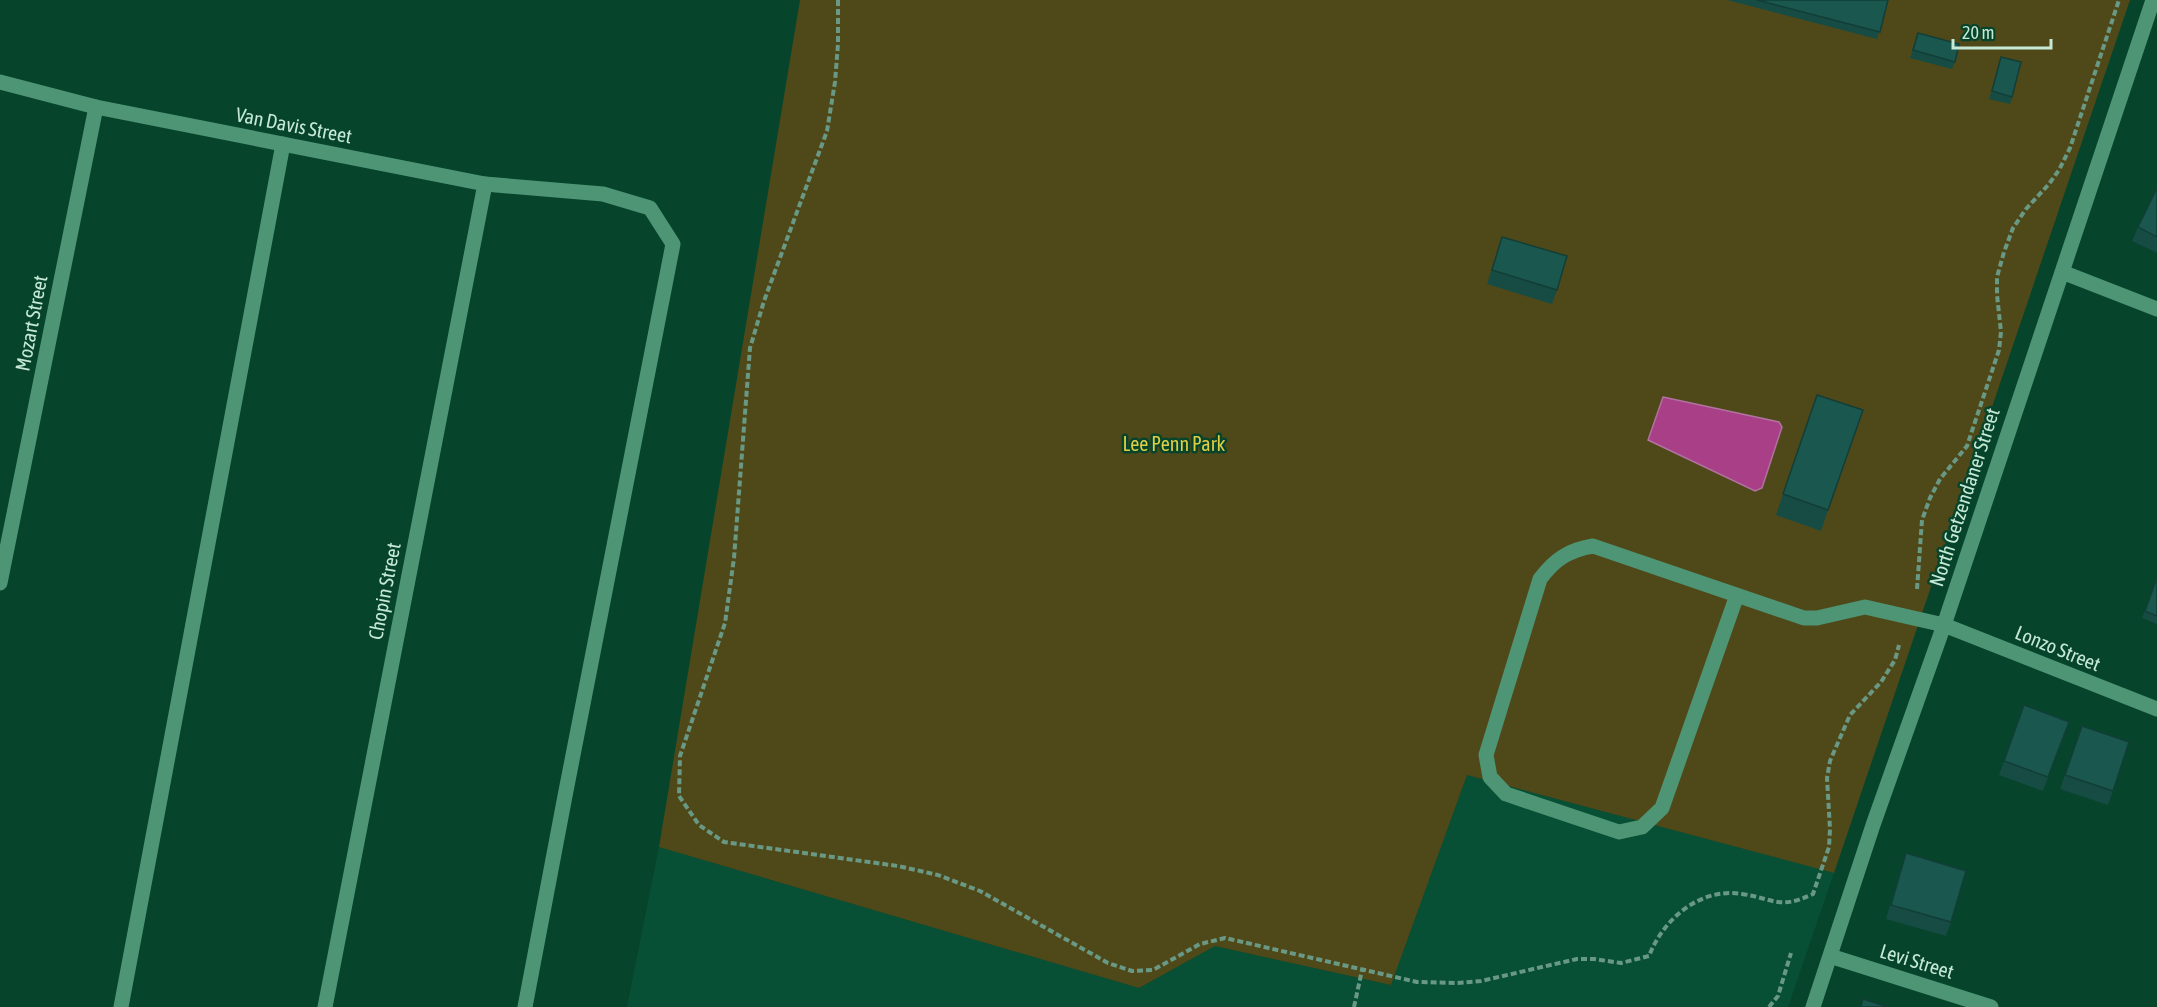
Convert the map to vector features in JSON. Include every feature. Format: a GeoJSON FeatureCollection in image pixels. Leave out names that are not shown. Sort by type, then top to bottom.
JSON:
{"type":"FeatureCollection","features":[{"type":"Feature","properties":{"kind":"street","name":"North Getzendaner Street"},"geometry":{"type":"LineString","coordinates":[[1813,1007],[1873,825],[1944,625],[2153,0]]}},
{"type":"Feature","properties":{"kind":"street","name":"Van Davis Street"},"geometry":{"type":"LineString","coordinates":[[0,82],[96,107],[485,184],[603,194],[650,208],[673,244],[564,796],[525,1007]]}},
{"type":"Feature","properties":{"kind":"street","name":"Mozart Street"},"geometry":{"type":"LineString","coordinates":[[0,583],[96,107]]}},
{"type":"Feature","properties":{"kind":"street"},"geometry":{"type":"LineString","coordinates":[[121,1007],[283,144]]}},
{"type":"Feature","properties":{"kind":"street","name":"Chopin Street"},"geometry":{"type":"LineString","coordinates":[[325,1007],[485,184]]}},
{"type":"Feature","properties":{"kind":"street"},"geometry":{"type":"LineString","coordinates":[[2062,272],[2157,309]]}},
{"type":"Feature","properties":{"kind":"street","name":"Lonzo Street"},"geometry":{"type":"LineString","coordinates":[[1737,595],[1662,808],[1642,827],[1619,832],[1506,794],[1491,777],[1486,754],[1540,579],[1562,556],[1577,548],[1593,546],[1737,595],[1804,618],[1817,618],[1865,607],[1944,625],[2157,710]]}},
{"type":"Feature","properties":{"kind":"street","name":"Levi Street"},"geometry":{"type":"LineString","coordinates":[[1830,956],[1991,1007]]}},
{"type":"Feature","properties":{"kind":"path"},"geometry":{"type":"LineString","coordinates":[[837,0],[838,44],[827,131],[764,301],[750,348],[734,558],[724,623],[680,756],[679,796],[699,825],[724,842],[898,866],[938,875],[980,891],[1108,963],[1132,971],[1153,970],[1200,944],[1225,938],[1417,982],[1481,981],[1577,959],[1621,963],[1650,956],[1656,939],[1666,924],[1681,911],[1709,897],[1725,893],[1741,894],[1785,904],[1796,902],[1813,894],[1829,848],[1827,778],[1830,761],[1850,715],[1881,682],[1895,660],[1899,645]]}},
{"type":"Feature","properties":{"kind":"path"},"geometry":{"type":"LineString","coordinates":[[1917,589],[1922,520],[1940,479],[1967,446],[1999,350],[2001,332],[1997,277],[2004,252],[2013,228],[2054,177],[2070,148],[2119,0]]}},
{"type":"Feature","properties":{"kind":"path"},"geometry":{"type":"LineString","coordinates":[[1769,1007],[1778,996],[1791,953]]}},
{"type":"Feature","properties":{"kind":"path"},"geometry":{"type":"LineString","coordinates":[[1354,1007],[1362,970]]}},
{"type":"Feature","properties":{"kind":"shaded area"},"geometry":{"type":"Polygon","coordinates":[[[1663,397],[1779,422],[1782,427],[1762,488],[1755,491],[1648,440],[1663,397]]]}},
{"type":"Feature","properties":{"kind":"shaded area"},"geometry":{"type":"Polygon","coordinates":[[[1467,775],[1834,873],[1788,1007],[627,1007],[659,847],[1139,988],[1215,946],[1391,985],[1467,775]]]}},
{"type":"Feature","properties":{"kind":"green space","name":"Lee Penn Park"},"geometry":{"type":"Polygon","coordinates":[[[800,0],[2130,0],[1834,873],[1467,775],[1391,985],[1215,946],[1139,988],[659,847],[800,0]]]}},
{"type":"Feature","properties":{"kind":"building"},"geometry":{"type":"Polygon","coordinates":[[[1757,0],[1888,0],[1880,32],[1757,0]]]}},
{"type":"Feature","properties":{"kind":"building"},"geometry":{"type":"Polygon","coordinates":[[[1918,33],[1959,44],[1955,62],[1913,50],[1918,33]]]}},
{"type":"Feature","properties":{"kind":"building"},"geometry":{"type":"Polygon","coordinates":[[[2001,57],[2021,62],[2012,97],[1992,91],[2001,57]]]}},
{"type":"Feature","properties":{"kind":"building"},"geometry":{"type":"Polygon","coordinates":[[[2157,188],[2157,237],[2138,227],[2157,188]]]}},
{"type":"Feature","properties":{"kind":"building"},"geometry":{"type":"Polygon","coordinates":[[[1502,237],[1567,256],[1557,290],[1492,270],[1502,237]]]}},
{"type":"Feature","properties":{"kind":"building"},"geometry":{"type":"Polygon","coordinates":[[[1817,395],[1863,410],[1828,510],[1783,494],[1817,395]]]}},
{"type":"Feature","properties":{"kind":"building"},"geometry":{"type":"Polygon","coordinates":[[[2157,578],[2157,616],[2145,611],[2157,578]]]}},
{"type":"Feature","properties":{"kind":"building"},"geometry":{"type":"Polygon","coordinates":[[[2024,705],[2069,722],[2048,777],[2004,761],[2024,705]]]}},
{"type":"Feature","properties":{"kind":"building"},"geometry":{"type":"Polygon","coordinates":[[[2082,726],[2129,742],[2113,791],[2065,775],[2082,726]]]}},
{"type":"Feature","properties":{"kind":"building"},"geometry":{"type":"Polygon","coordinates":[[[1906,853],[1966,871],[1951,922],[1891,905],[1906,853]]]}},
{"type":"Feature","properties":{"kind":"building"},"geometry":{"type":"Polygon","coordinates":[[[1863,999],[1888,1007],[1861,1007],[1863,999]]]}}]}
